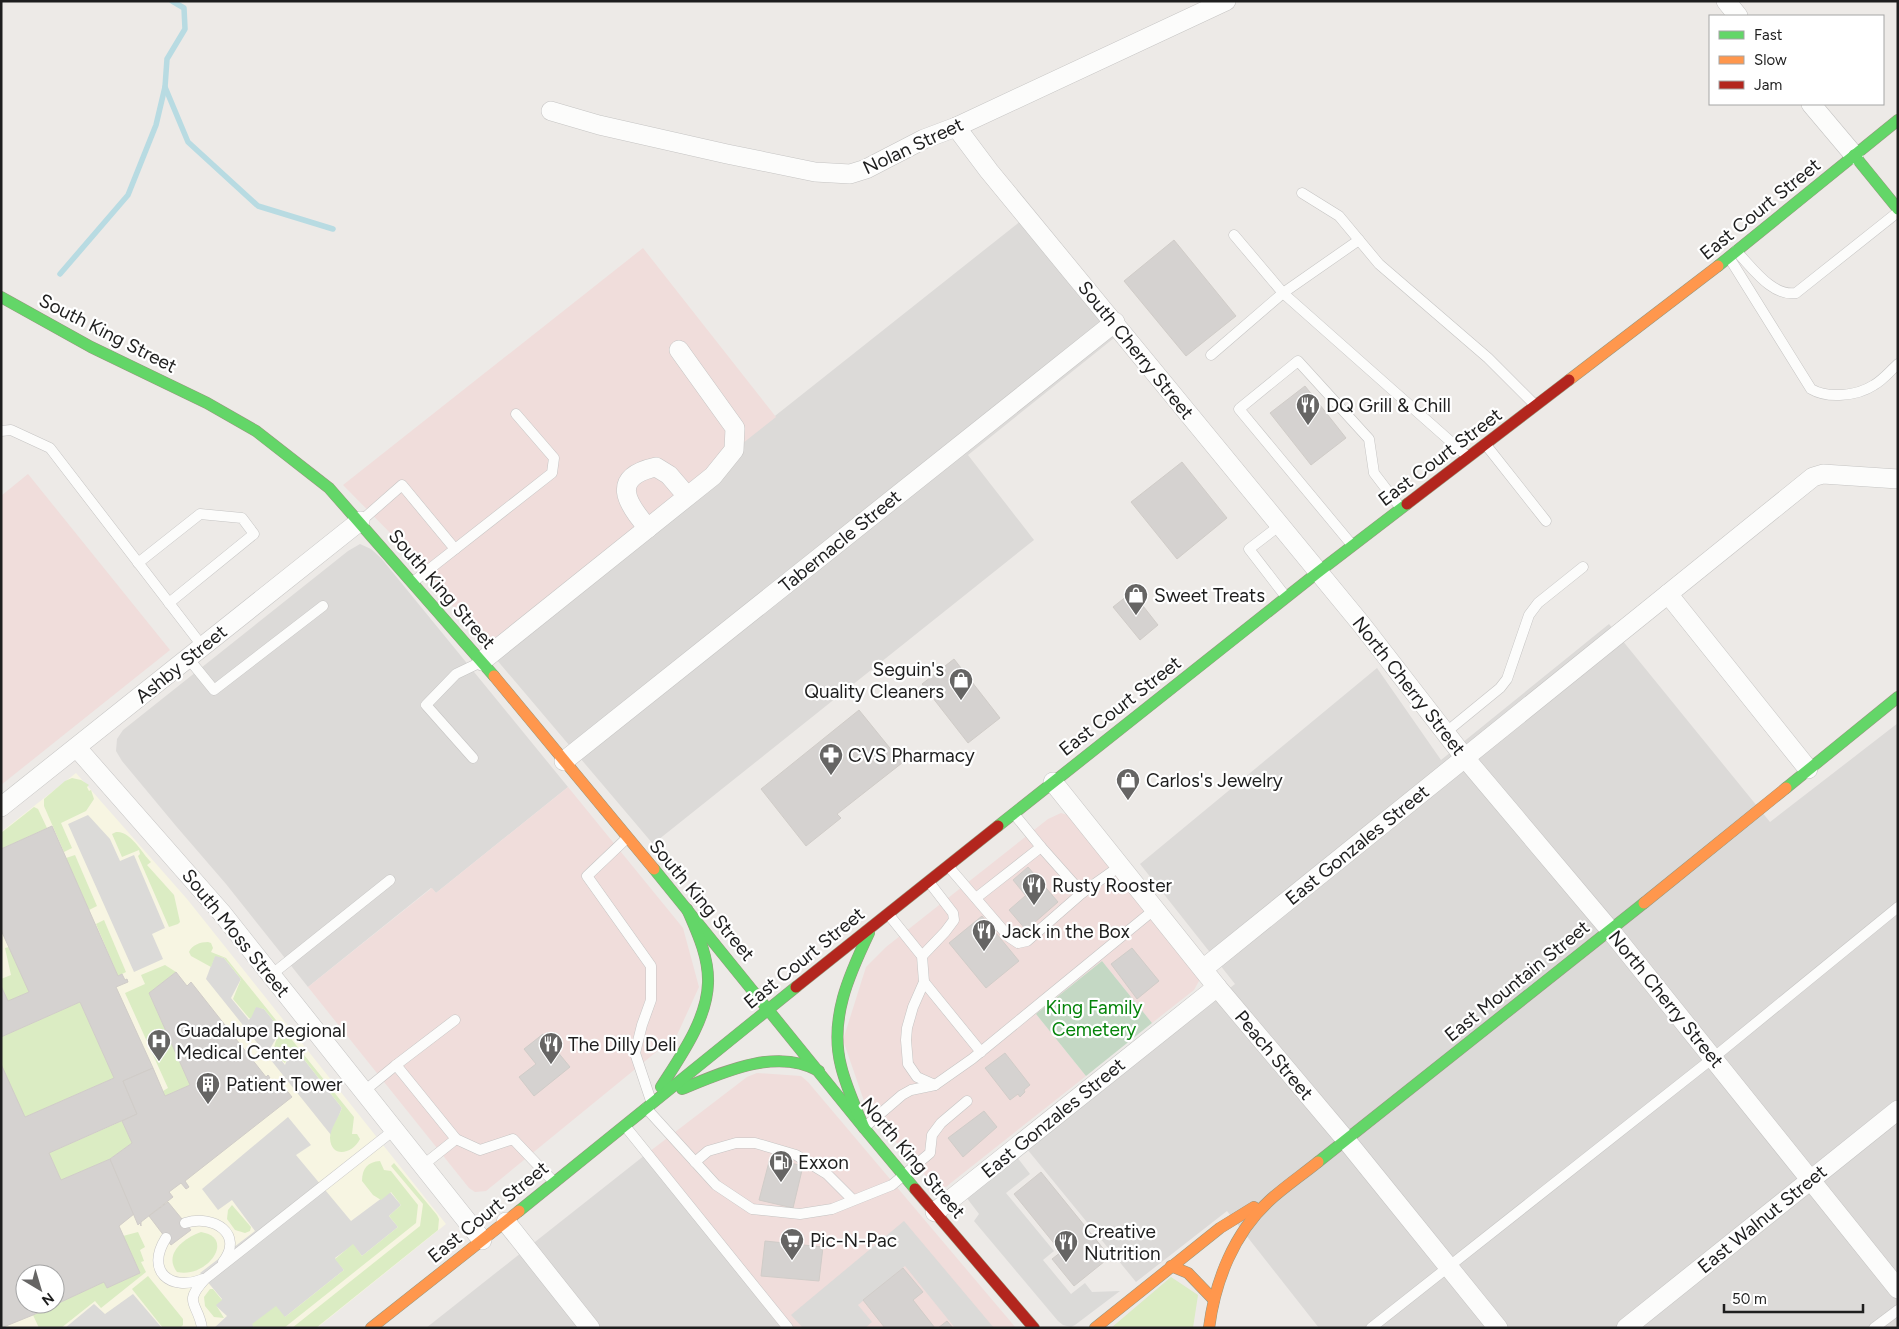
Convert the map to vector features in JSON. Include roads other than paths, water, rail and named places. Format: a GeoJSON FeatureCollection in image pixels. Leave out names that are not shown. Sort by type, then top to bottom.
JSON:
{"type":"FeatureCollection","features":[{"type":"Feature","properties":{"kind":"main road","name":"East Court Street"},"geometry":{"type":"LineString","coordinates":[[371,1328],[1317,572],[1732,254],[1898,120]]}},
{"type":"Feature","properties":{"kind":"main road"},"geometry":{"type":"LineString","coordinates":[[1854,155],[1898,211]]}},
{"type":"Feature","properties":{"kind":"main road","name":"South King Street"},"geometry":{"type":"LineString","coordinates":[[1,297],[92,347],[207,403],[256,432],[329,488],[482,661],[769,1009]]}},
{"type":"Feature","properties":{"kind":"main road","name":"East Mountain Street"},"geometry":{"type":"LineString","coordinates":[[1209,1328],[1214,1300],[1222,1276],[1240,1235],[1269,1200],[1610,930],[1898,698]]}},
{"type":"Feature","properties":{"kind":"main road"},"geometry":{"type":"LineString","coordinates":[[648,1105],[672,1071],[702,1013],[707,993],[708,982],[705,961],[687,909]]}},
{"type":"Feature","properties":{"kind":"main road"},"geometry":{"type":"LineString","coordinates":[[864,1128],[841,1066],[837,1048],[837,1024],[841,1000],[848,978],[873,926]]}},
{"type":"Feature","properties":{"kind":"main road","name":"North King Street"},"geometry":{"type":"LineString","coordinates":[[769,1009],[864,1128],[1034,1328]]}},
{"type":"Feature","properties":{"kind":"main road"},"geometry":{"type":"LineString","coordinates":[[648,1105],[721,1074],[753,1065],[787,1061],[803,1064],[819,1071]]}},
{"type":"Feature","properties":{"kind":"main road"},"geometry":{"type":"LineString","coordinates":[[1094,1328],[1220,1228],[1250,1209],[1269,1200]]}},
{"type":"Feature","properties":{"kind":"main road"},"geometry":{"type":"LineString","coordinates":[[1171,1266],[1188,1273],[1214,1300]]}},
{"type":"Feature","properties":{"kind":"street","name":"Nolan Street"},"geometry":{"type":"LineString","coordinates":[[550,112],[727,154],[815,172],[850,174],[866,169],[924,139],[956,127],[1226,1]]}},
{"type":"Feature","properties":{"kind":"street"},"geometry":{"type":"LineString","coordinates":[[1726,1],[1737,15]]}},
{"type":"Feature","properties":{"kind":"street"},"geometry":{"type":"LineString","coordinates":[[1812,105],[1854,155]]}},
{"type":"Feature","properties":{"kind":"street","name":"South Cherry Street"},"geometry":{"type":"LineString","coordinates":[[956,127],[989,171],[1115,322],[1317,572]]}},
{"type":"Feature","properties":{"kind":"street","name":"Tabernacle Street"},"geometry":{"type":"LineString","coordinates":[[564,761],[1115,322]]}},
{"type":"Feature","properties":{"kind":"street"},"geometry":{"type":"LineString","coordinates":[[482,661],[713,476],[734,450],[736,428],[679,350]]}},
{"type":"Feature","properties":{"kind":"street"},"geometry":{"type":"LineString","coordinates":[[648,528],[633,510],[626,494],[630,479],[643,470],[656,467],[669,476],[688,496]]}},
{"type":"Feature","properties":{"kind":"street","name":"East Gonzales Street"},"geometry":{"type":"LineString","coordinates":[[1202,969],[1813,477],[1823,474],[1898,479]]}},
{"type":"Feature","properties":{"kind":"street","name":"Ashby Street"},"geometry":{"type":"LineString","coordinates":[[1,808],[360,521]]}},
{"type":"Feature","properties":{"kind":"street","name":"North Cherry Street"},"geometry":{"type":"LineString","coordinates":[[1317,572],[1362,625],[1465,758],[1610,930],[1898,1288]]}},
{"type":"Feature","properties":{"kind":"street"},"geometry":{"type":"LineString","coordinates":[[1668,594],[1808,770]]}},
{"type":"Feature","properties":{"kind":"street","name":"South Moss Street"},"geometry":{"type":"LineString","coordinates":[[77,748],[221,912],[482,1240]]}},
{"type":"Feature","properties":{"kind":"street","name":"Peach Street"},"geometry":{"type":"LineString","coordinates":[[1053,782],[1202,969],[1346,1140],[1498,1328]]}},
{"type":"Feature","properties":{"kind":"street","name":"East Gonzales Street"},"geometry":{"type":"LineString","coordinates":[[935,1212],[1216,986]]}},
{"type":"Feature","properties":{"kind":"street","name":"East Walnut Street"},"geometry":{"type":"LineString","coordinates":[[1626,1328],[1898,1110]]}},
{"type":"Feature","properties":{"kind":"street"},"geometry":{"type":"LineString","coordinates":[[506,1222],[590,1328]]}},
{"type":"Feature","properties":{"kind":"lane"},"geometry":{"type":"LineString","coordinates":[[1302,193],[1339,216],[1379,264],[1488,358],[1535,406]]}},
{"type":"Feature","properties":{"kind":"lane"},"geometry":{"type":"LineString","coordinates":[[1732,254],[1768,284],[1786,294],[1796,293],[1898,211]]}},
{"type":"Feature","properties":{"kind":"lane"},"geometry":{"type":"LineString","coordinates":[[1234,235],[1284,293],[1468,457]]}},
{"type":"Feature","properties":{"kind":"lane"},"geometry":{"type":"LineString","coordinates":[[1211,355],[1284,293],[1358,240]]}},
{"type":"Feature","properties":{"kind":"lane"},"geometry":{"type":"LineString","coordinates":[[1732,254],[1810,389],[1819,394],[1835,395],[1864,390],[1875,385],[1898,364]]}},
{"type":"Feature","properties":{"kind":"lane"},"geometry":{"type":"LineString","coordinates":[[1352,546],[1239,409],[1298,361],[1369,439],[1374,473],[1401,508]]}},
{"type":"Feature","properties":{"kind":"lane"},"geometry":{"type":"LineString","coordinates":[[413,583],[552,473],[554,458],[516,414]]}},
{"type":"Feature","properties":{"kind":"lane"},"geometry":{"type":"LineString","coordinates":[[1,431],[11,430],[50,448],[169,603],[214,690],[323,606]]}},
{"type":"Feature","properties":{"kind":"lane"},"geometry":{"type":"LineString","coordinates":[[1486,444],[1546,521]]}},
{"type":"Feature","properties":{"kind":"lane"},"geometry":{"type":"LineString","coordinates":[[360,521],[402,485],[456,549]]}},
{"type":"Feature","properties":{"kind":"lane"},"geometry":{"type":"LineString","coordinates":[[138,563],[200,514],[242,518],[254,534],[169,603]]}},
{"type":"Feature","properties":{"kind":"lane"},"geometry":{"type":"LineString","coordinates":[[1279,526],[1249,549],[1286,597]]}},
{"type":"Feature","properties":{"kind":"lane"},"geometry":{"type":"LineString","coordinates":[[1446,733],[1500,688],[1510,671],[1528,615],[1538,604],[1583,566]]}},
{"type":"Feature","properties":{"kind":"lane"},"geometry":{"type":"LineString","coordinates":[[473,758],[426,705],[456,674],[482,661]]}},
{"type":"Feature","properties":{"kind":"lane"},"geometry":{"type":"LineString","coordinates":[[1014,813],[1082,894]]}},
{"type":"Feature","properties":{"kind":"lane"},"geometry":{"type":"LineString","coordinates":[[627,837],[587,876],[651,966],[651,1000],[642,1024],[636,1053],[648,1105],[716,1185],[752,1209],[800,1214],[832,1209],[892,1185],[905,1175],[930,1153],[932,1135],[941,1124],[967,1101]]}},
{"type":"Feature","properties":{"kind":"lane"},"geometry":{"type":"LineString","coordinates":[[976,898],[1041,847]]}},
{"type":"Feature","properties":{"kind":"lane"},"geometry":{"type":"LineString","coordinates":[[948,866],[1009,937],[1018,943],[1027,942],[1082,894],[1120,866]]}},
{"type":"Feature","properties":{"kind":"lane"},"geometry":{"type":"LineString","coordinates":[[271,975],[390,880]]}},
{"type":"Feature","properties":{"kind":"lane"},"geometry":{"type":"LineString","coordinates":[[922,956],[954,920],[953,913],[928,881]]}},
{"type":"Feature","properties":{"kind":"lane"},"geometry":{"type":"LineString","coordinates":[[1371,1328],[1713,1058],[1898,907]]}},
{"type":"Feature","properties":{"kind":"lane"},"geometry":{"type":"LineString","coordinates":[[864,1128],[902,1095],[911,1090],[935,1085],[981,1052],[1155,909]]}},
{"type":"Feature","properties":{"kind":"lane"},"geometry":{"type":"LineString","coordinates":[[888,914],[922,956],[924,982],[913,1007],[907,1028],[908,1064],[917,1077],[935,1085]]}},
{"type":"Feature","properties":{"kind":"lane"},"geometry":{"type":"LineString","coordinates":[[924,982],[981,1052]]}},
{"type":"Feature","properties":{"kind":"lane"},"geometry":{"type":"LineString","coordinates":[[363,1092],[455,1020]]}},
{"type":"Feature","properties":{"kind":"lane"},"geometry":{"type":"LineString","coordinates":[[396,1065],[456,1139],[480,1150],[513,1139],[554,1182]]}},
{"type":"Feature","properties":{"kind":"lane"},"geometry":{"type":"LineString","coordinates":[[624,1125],[788,1328]]}},
{"type":"Feature","properties":{"kind":"lane"},"geometry":{"type":"LineString","coordinates":[[202,1328],[192,1300],[195,1290],[205,1279],[394,1130]]}},
{"type":"Feature","properties":{"kind":"lane"},"geometry":{"type":"LineString","coordinates":[[422,1166],[456,1139]]}},
{"type":"Feature","properties":{"kind":"lane"},"geometry":{"type":"LineString","coordinates":[[695,1162],[708,1151],[736,1143],[755,1143],[796,1155],[827,1174],[853,1200]]}},
{"type":"Feature","properties":{"kind":"lane"},"geometry":{"type":"LineString","coordinates":[[185,1223],[195,1220],[206,1220],[220,1225],[227,1235],[230,1245],[227,1256],[219,1267]]}},
{"type":"Feature","properties":{"kind":"lane"},"geometry":{"type":"LineString","coordinates":[[166,1238],[158,1258],[160,1271],[168,1280],[178,1284],[192,1284],[205,1279]]}},
{"type":"Feature","properties":{"kind":"lane"},"geometry":{"type":"LineString","coordinates":[[1874,1328],[1898,1310]]}},
{"type":"Feature","properties":{"kind":"lane"},"geometry":{"type":"LineString","coordinates":[[384,1317],[393,1328]]}},
{"type":"Feature","properties":{"kind":"waterway"},"geometry":{"type":"LineString","coordinates":[[60,274],[128,195],[156,125],[165,87],[167,59],[185,29],[184,8],[172,1]]}},
{"type":"Feature","properties":{"kind":"waterway"},"geometry":{"type":"LineString","coordinates":[[165,87],[188,142],[258,206],[333,229]]}},
{"type":"Feature","properties":{"kind":"place","name":"DQ Grill & Chill"},"geometry":{"type":"Point","coordinates":[1308,426]}},
{"type":"Feature","properties":{"kind":"place","name":"Sweet Treats"},"geometry":{"type":"Point","coordinates":[1136,616]}},
{"type":"Feature","properties":{"kind":"place","name":"Seguin's Quality Cleaners"},"geometry":{"type":"Point","coordinates":[961,701]}},
{"type":"Feature","properties":{"kind":"place","name":"CVS Pharmacy"},"geometry":{"type":"Point","coordinates":[831,776]}},
{"type":"Feature","properties":{"kind":"place","name":"Carlos's Jewelry"},"geometry":{"type":"Point","coordinates":[1128,801]}},
{"type":"Feature","properties":{"kind":"place","name":"Rusty Rooster"},"geometry":{"type":"Point","coordinates":[1034,906]}},
{"type":"Feature","properties":{"kind":"place","name":"Jack in the Box"},"geometry":{"type":"Point","coordinates":[984,952]}},
{"type":"Feature","properties":{"kind":"place","name":"Guadalupe Regional Medical Center"},"geometry":{"type":"Point","coordinates":[159,1062]}},
{"type":"Feature","properties":{"kind":"place","name":"The Dilly Deli"},"geometry":{"type":"Point","coordinates":[551,1065]}},
{"type":"Feature","properties":{"kind":"place","name":"Patient Tower"},"geometry":{"type":"Point","coordinates":[208,1105]}},
{"type":"Feature","properties":{"kind":"place","name":"Exxon"},"geometry":{"type":"Point","coordinates":[781,1183]}},
{"type":"Feature","properties":{"kind":"place","name":"Pic-N-Pac"},"geometry":{"type":"Point","coordinates":[792,1261]}},
{"type":"Feature","properties":{"kind":"place","name":"Creative Nutrition"},"geometry":{"type":"Point","coordinates":[1066,1263]}},
{"type":"Feature","properties":{"kind":"park label","name":"King Family Cemetery"},"geometry":{"type":"Point","coordinates":[1094,1018]}}]}
